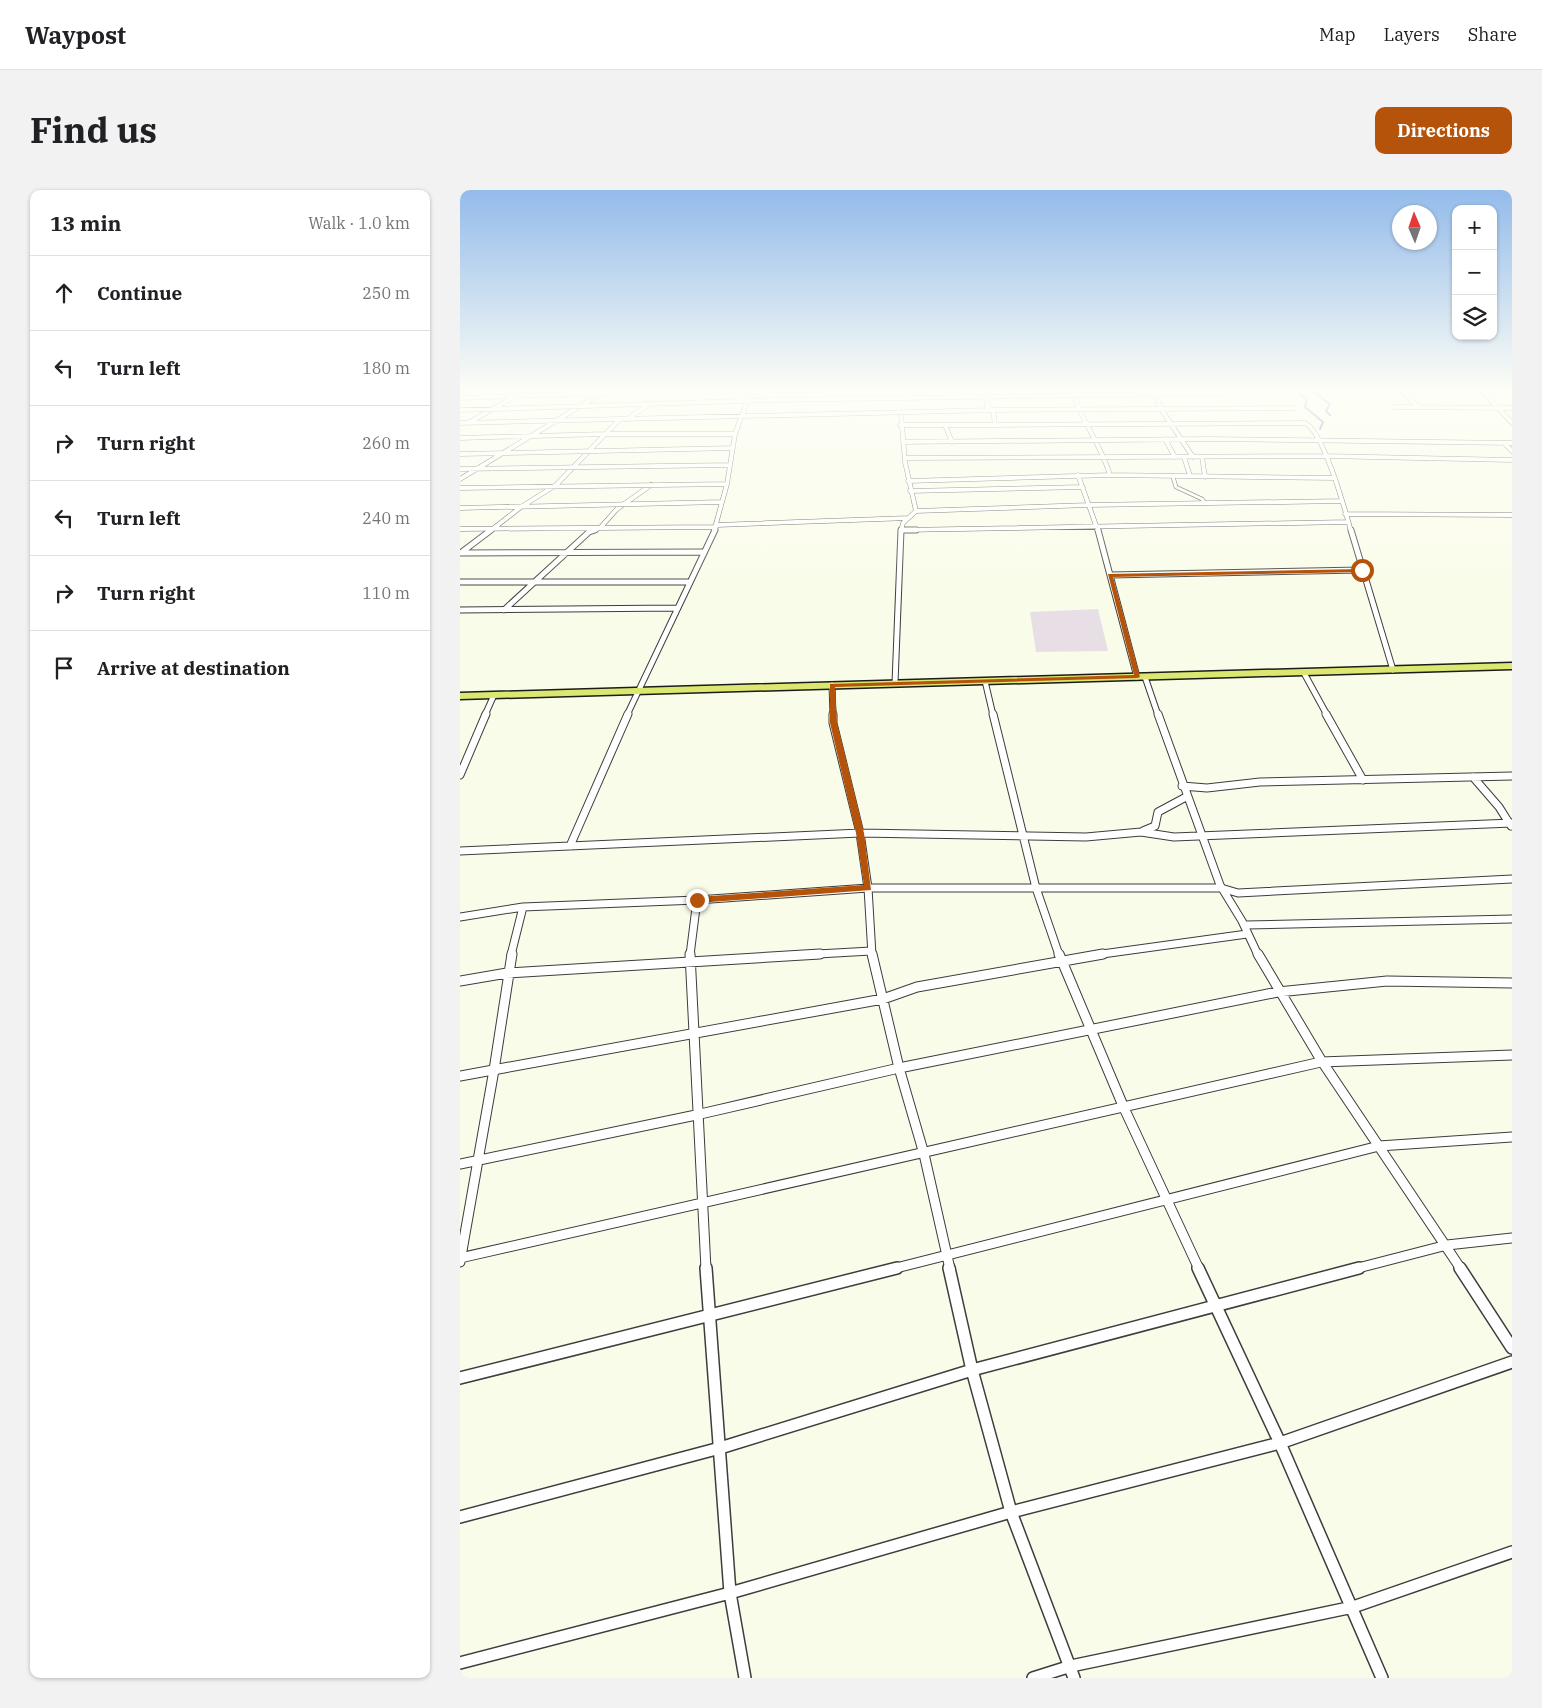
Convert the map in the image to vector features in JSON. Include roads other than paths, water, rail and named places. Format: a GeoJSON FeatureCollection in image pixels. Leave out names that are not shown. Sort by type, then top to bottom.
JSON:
{"type":"FeatureCollection","features":[{"type":"Feature","properties":{"kind":"main road"},"geometry":{"type":"LineString","coordinates":[[460,696],[1512,666]]}},
{"type":"Feature","properties":{"kind":"street"},"geometry":{"type":"LineString","coordinates":[[460,479],[494,458]]}},
{"type":"Feature","properties":{"kind":"street"},"geometry":{"type":"LineString","coordinates":[[460,553],[521,507],[556,485],[583,458]]}},
{"type":"Feature","properties":{"kind":"street"},"geometry":{"type":"LineString","coordinates":[[570,846],[637,692],[716,526],[727,484],[731,458]]}},
{"type":"Feature","properties":{"kind":"street"},"geometry":{"type":"LineString","coordinates":[[904,458],[916,511]]}},
{"type":"Feature","properties":{"kind":"street"},"geometry":{"type":"LineString","coordinates":[[1106,458],[1110,475]]}},
{"type":"Feature","properties":{"kind":"street"},"geometry":{"type":"LineString","coordinates":[[1184,458],[1190,476]]}},
{"type":"Feature","properties":{"kind":"street"},"geometry":{"type":"LineString","coordinates":[[1202,458],[1206,477]]}},
{"type":"Feature","properties":{"kind":"street"},"geometry":{"type":"LineString","coordinates":[[1325,458],[1335,478],[1340,501]]}},
{"type":"Feature","properties":{"kind":"street"},"geometry":{"type":"LineString","coordinates":[[1439,458],[1512,460]]}},
{"type":"Feature","properties":{"kind":"street"},"geometry":{"type":"LineString","coordinates":[[460,469],[729,465]]}},
{"type":"Feature","properties":{"kind":"street"},"geometry":{"type":"LineString","coordinates":[[908,480],[1078,475],[1335,478]]}},
{"type":"Feature","properties":{"kind":"street"},"geometry":{"type":"LineString","coordinates":[[1078,475],[1097,526],[1141,677],[1221,888],[1246,924],[1247,934],[1278,992],[1321,1062],[1447,1245],[1512,1348]]}},
{"type":"Feature","properties":{"kind":"street"},"geometry":{"type":"LineString","coordinates":[[1173,477],[1176,487],[1202,499],[1205,503]]}},
{"type":"Feature","properties":{"kind":"street"},"geometry":{"type":"LineString","coordinates":[[1328,478],[1346,514],[1393,670]]}},
{"type":"Feature","properties":{"kind":"street"},"geometry":{"type":"LineString","coordinates":[[460,488],[556,485],[727,484]]}},
{"type":"Feature","properties":{"kind":"street"},"geometry":{"type":"LineString","coordinates":[[504,610],[589,532],[600,528],[617,509],[650,485]]}},
{"type":"Feature","properties":{"kind":"street"},"geometry":{"type":"LineString","coordinates":[[910,491],[1083,487]]}},
{"type":"Feature","properties":{"kind":"street"},"geometry":{"type":"LineString","coordinates":[[895,683],[901,530],[903,523],[916,511],[1089,504],[1340,501]]}},
{"type":"Feature","properties":{"kind":"street"},"geometry":{"type":"LineString","coordinates":[[460,508],[722,502]]}},
{"type":"Feature","properties":{"kind":"street"},"geometry":{"type":"LineString","coordinates":[[1346,514],[1512,515]]}},
{"type":"Feature","properties":{"kind":"street"},"geometry":{"type":"LineString","coordinates":[[460,529],[716,526],[908,518]]}},
{"type":"Feature","properties":{"kind":"street"},"geometry":{"type":"LineString","coordinates":[[901,530],[1348,522]]}},
{"type":"Feature","properties":{"kind":"street"},"geometry":{"type":"LineString","coordinates":[[460,553],[702,552]]}},
{"type":"Feature","properties":{"kind":"street"},"geometry":{"type":"LineString","coordinates":[[1110,575],[1362,570]]}},
{"type":"Feature","properties":{"kind":"street"},"geometry":{"type":"LineString","coordinates":[[460,582],[688,582]]}},
{"type":"Feature","properties":{"kind":"street"},"geometry":{"type":"LineString","coordinates":[[460,610],[677,608]]}},
{"type":"Feature","properties":{"kind":"street"},"geometry":{"type":"LineString","coordinates":[[1304,673],[1363,780]]}},
{"type":"Feature","properties":{"kind":"street"},"geometry":{"type":"LineString","coordinates":[[985,681],[1036,888],[1061,960],[1124,1108],[1280,1443],[1382,1678]]}},
{"type":"Feature","properties":{"kind":"street"},"geometry":{"type":"LineString","coordinates":[[832,685],[834,723],[860,833],[868,888],[871,951],[899,1068],[924,1154],[972,1370],[1011,1512],[1073,1672]]}},
{"type":"Feature","properties":{"kind":"street"},"geometry":{"type":"LineString","coordinates":[[460,775],[494,695]]}},
{"type":"Feature","properties":{"kind":"street"},"geometry":{"type":"LineString","coordinates":[[1182,786],[1207,788],[1260,782],[1512,776]]}},
{"type":"Feature","properties":{"kind":"street"},"geometry":{"type":"LineString","coordinates":[[1473,777],[1499,807],[1511,825]]}},
{"type":"Feature","properties":{"kind":"street"},"geometry":{"type":"LineString","coordinates":[[1141,832],[1155,826],[1158,812],[1186,797]]}},
{"type":"Feature","properties":{"kind":"street"},"geometry":{"type":"LineString","coordinates":[[460,851],[860,833],[1086,837],[1141,832],[1174,837],[1511,825]]}},
{"type":"Feature","properties":{"kind":"street"},"geometry":{"type":"LineString","coordinates":[[460,917],[523,907],[697,900],[868,888],[1221,888],[1238,893],[1512,879]]}},
{"type":"Feature","properties":{"kind":"street"},"geometry":{"type":"LineString","coordinates":[[697,900],[689,962],[695,1035],[696,1115],[701,1205],[730,1593],[746,1678]]}},
{"type":"Feature","properties":{"kind":"street"},"geometry":{"type":"LineString","coordinates":[[460,1263],[494,1070],[507,973],[523,907]]}},
{"type":"Feature","properties":{"kind":"street"},"geometry":{"type":"LineString","coordinates":[[1246,924],[1512,919]]}},
{"type":"Feature","properties":{"kind":"street"},"geometry":{"type":"LineString","coordinates":[[460,1076],[695,1035],[883,999],[917,987],[1061,960],[1247,934]]}},
{"type":"Feature","properties":{"kind":"street"},"geometry":{"type":"LineString","coordinates":[[460,981],[507,973],[871,951]]}},
{"type":"Feature","properties":{"kind":"street"},"geometry":{"type":"LineString","coordinates":[[460,1164],[696,1115],[899,1068],[1278,992],[1387,981],[1512,983]]}},
{"type":"Feature","properties":{"kind":"street"},"geometry":{"type":"LineString","coordinates":[[460,1258],[701,1205],[1321,1062],[1512,1055]]}},
{"type":"Feature","properties":{"kind":"street"},"geometry":{"type":"LineString","coordinates":[[460,1378],[1168,1201],[1379,1146],[1512,1137]]}},
{"type":"Feature","properties":{"kind":"street"},"geometry":{"type":"LineString","coordinates":[[460,1518],[720,1448],[972,1370],[1215,1305],[1447,1245],[1512,1238]]}},
{"type":"Feature","properties":{"kind":"street"},"geometry":{"type":"LineString","coordinates":[[460,1663],[730,1593],[1011,1512],[1280,1443],[1512,1362]]}},
{"type":"Feature","properties":{"kind":"street"},"geometry":{"type":"LineString","coordinates":[[1033,1678],[1073,1672],[1353,1608],[1512,1552]]}}]}
